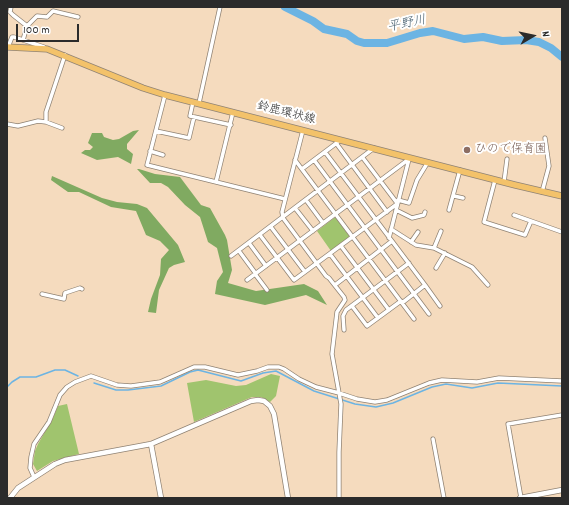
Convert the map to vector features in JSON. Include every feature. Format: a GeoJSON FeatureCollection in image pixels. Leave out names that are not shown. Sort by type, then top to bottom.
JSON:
{"type":"FeatureCollection","features":[{"type":"Feature","properties":{"kind":"main road","name":"鈴鹿環状線"},"geometry":{"type":"LineString","coordinates":[[8,47],[47,49],[65,55],[143,88],[165,95],[303,130],[338,142],[374,148],[562,196]]}},
{"type":"Feature","properties":{"kind":"street"},"geometry":{"type":"LineString","coordinates":[[11,7],[10,12],[27,26]]}},
{"type":"Feature","properties":{"kind":"street"},"geometry":{"type":"LineString","coordinates":[[220,7],[196,102],[190,116],[230,125]]}},
{"type":"Feature","properties":{"kind":"street"},"geometry":{"type":"LineString","coordinates":[[23,40],[27,26],[37,16],[47,17],[53,12],[78,17]]}},
{"type":"Feature","properties":{"kind":"street"},"geometry":{"type":"LineString","coordinates":[[8,47],[12,37],[47,49]]}},
{"type":"Feature","properties":{"kind":"street"},"geometry":{"type":"LineString","coordinates":[[46,122],[46,112],[65,55]]}},
{"type":"Feature","properties":{"kind":"street"},"geometry":{"type":"LineString","coordinates":[[165,95],[147,165],[285,199]]}},
{"type":"Feature","properties":{"kind":"street"},"geometry":{"type":"LineString","coordinates":[[216,182],[233,112]]}},
{"type":"Feature","properties":{"kind":"street"},"geometry":{"type":"LineString","coordinates":[[156,130],[189,138],[194,117]]}},
{"type":"Feature","properties":{"kind":"street"},"geometry":{"type":"LineString","coordinates":[[7,124],[18,126],[38,121],[46,122],[62,128]]}},
{"type":"Feature","properties":{"kind":"street"},"geometry":{"type":"LineString","coordinates":[[303,130],[282,212],[283,218],[326,276],[343,294],[345,300],[337,312],[332,354],[341,404],[339,498]]}},
{"type":"Feature","properties":{"kind":"street"},"geometry":{"type":"LineString","coordinates":[[542,192],[549,166],[545,138]]}},
{"type":"Feature","properties":{"kind":"street"},"geometry":{"type":"LineString","coordinates":[[302,169],[338,142],[352,166],[387,212]]}},
{"type":"Feature","properties":{"kind":"street"},"geometry":{"type":"LineString","coordinates":[[231,256],[363,158],[374,148]]}},
{"type":"Feature","properties":{"kind":"street"},"geometry":{"type":"LineString","coordinates":[[150,152],[163,155]]}},
{"type":"Feature","properties":{"kind":"street"},"geometry":{"type":"LineString","coordinates":[[325,152],[440,306]]}},
{"type":"Feature","properties":{"kind":"street"},"geometry":{"type":"LineString","coordinates":[[363,158],[397,202],[409,203],[417,180],[428,162]]}},
{"type":"Feature","properties":{"kind":"street"},"geometry":{"type":"LineString","coordinates":[[246,280],[410,158]]}},
{"type":"Feature","properties":{"kind":"street"},"geometry":{"type":"LineString","coordinates":[[389,238],[397,202],[410,158]]}},
{"type":"Feature","properties":{"kind":"street"},"geometry":{"type":"LineString","coordinates":[[504,182],[507,159]]}},
{"type":"Feature","properties":{"kind":"street"},"geometry":{"type":"LineString","coordinates":[[295,160],[414,319]]}},
{"type":"Feature","properties":{"kind":"street"},"geometry":{"type":"LineString","coordinates":[[314,160],[429,314]]}},
{"type":"Feature","properties":{"kind":"street"},"geometry":{"type":"LineString","coordinates":[[449,210],[460,170]]}},
{"type":"Feature","properties":{"kind":"street"},"geometry":{"type":"LineString","coordinates":[[495,180],[484,222],[526,235],[531,221]]}},
{"type":"Feature","properties":{"kind":"street"},"geometry":{"type":"LineString","coordinates":[[454,196],[463,198]]}},
{"type":"Feature","properties":{"kind":"street"},"geometry":{"type":"LineString","coordinates":[[306,200],[323,223]]}},
{"type":"Feature","properties":{"kind":"street"},"geometry":{"type":"LineString","coordinates":[[260,235],[294,280],[387,212],[397,202]]}},
{"type":"Feature","properties":{"kind":"street"},"geometry":{"type":"LineString","coordinates":[[296,208],[313,231]]}},
{"type":"Feature","properties":{"kind":"street"},"geometry":{"type":"LineString","coordinates":[[396,210],[412,218],[424,215],[425,212]]}},
{"type":"Feature","properties":{"kind":"street"},"geometry":{"type":"LineString","coordinates":[[514,215],[562,232]]}},
{"type":"Feature","properties":{"kind":"street"},"geometry":{"type":"LineString","coordinates":[[270,226],[305,272]]}},
{"type":"Feature","properties":{"kind":"street"},"geometry":{"type":"LineString","coordinates":[[391,229],[420,246],[434,248],[472,267],[488,285]]}},
{"type":"Feature","properties":{"kind":"street"},"geometry":{"type":"LineString","coordinates":[[434,248],[441,231]]}},
{"type":"Feature","properties":{"kind":"street"},"geometry":{"type":"LineString","coordinates":[[412,242],[418,232]]}},
{"type":"Feature","properties":{"kind":"street"},"geometry":{"type":"LineString","coordinates":[[335,285],[392,241]]}},
{"type":"Feature","properties":{"kind":"street"},"geometry":{"type":"LineString","coordinates":[[249,243],[266,266]]}},
{"type":"Feature","properties":{"kind":"street"},"geometry":{"type":"LineString","coordinates":[[341,246],[389,310]]}},
{"type":"Feature","properties":{"kind":"street"},"geometry":{"type":"LineString","coordinates":[[238,250],[267,290]]}},
{"type":"Feature","properties":{"kind":"street"},"geometry":{"type":"LineString","coordinates":[[436,268],[445,253]]}},
{"type":"Feature","properties":{"kind":"street"},"geometry":{"type":"LineString","coordinates":[[330,254],[378,318]]}},
{"type":"Feature","properties":{"kind":"street"},"geometry":{"type":"LineString","coordinates":[[344,330],[344,313],[409,263]]}},
{"type":"Feature","properties":{"kind":"street"},"geometry":{"type":"LineString","coordinates":[[352,306],[367,326],[425,285]]}},
{"type":"Feature","properties":{"kind":"street"},"geometry":{"type":"LineString","coordinates":[[42,294],[64,299],[65,293],[82,288]]}},
{"type":"Feature","properties":{"kind":"street"},"geometry":{"type":"LineString","coordinates":[[34,477],[30,468],[34,444],[49,422],[60,395],[74,382],[91,376],[117,385],[131,386],[160,382],[194,367],[205,367],[238,375],[257,372],[268,367],[279,367],[316,387],[357,399],[375,402],[387,400],[429,383],[442,380],[477,382],[499,378],[562,381]]}},
{"type":"Feature","properties":{"kind":"street"},"geometry":{"type":"LineString","coordinates":[[8,498],[18,488],[34,477],[55,464],[65,460],[151,444],[251,401],[258,400],[264,401],[270,406],[274,414],[288,498]]}},
{"type":"Feature","properties":{"kind":"street"},"geometry":{"type":"LineString","coordinates":[[562,415],[508,424],[520,498],[562,490]]}},
{"type":"Feature","properties":{"kind":"street"},"geometry":{"type":"LineString","coordinates":[[433,439],[444,498]]}},
{"type":"Feature","properties":{"kind":"street"},"geometry":{"type":"LineString","coordinates":[[151,444],[161,498]]}},
{"type":"Feature","properties":{"kind":"green space"},"geometry":{"type":"Polygon","coordinates":[[[139,130],[127,144],[127,149],[133,154],[131,164],[118,157],[97,160],[81,153],[85,150],[90,150],[93,147],[88,143],[92,133],[102,133],[104,137],[113,140],[119,139],[133,131],[139,130]]]}},
{"type":"Feature","properties":{"kind":"green space"},"geometry":{"type":"Polygon","coordinates":[[[137,169],[155,174],[180,177],[201,205],[210,208],[227,240],[232,270],[228,283],[256,291],[304,284],[318,291],[327,305],[306,295],[265,305],[215,294],[217,281],[223,272],[217,248],[208,242],[200,217],[185,205],[168,187],[161,183],[150,183],[137,169]]]}},
{"type":"Feature","properties":{"kind":"green space"},"geometry":{"type":"Polygon","coordinates":[[[52,176],[102,198],[117,202],[137,204],[147,208],[178,245],[185,262],[169,268],[159,290],[156,313],[148,312],[160,275],[161,259],[169,250],[160,241],[146,235],[136,211],[111,207],[79,192],[68,192],[51,180],[52,176]]]}},
{"type":"Feature","properties":{"kind":"green space"},"geometry":{"type":"Polygon","coordinates":[[[336,218],[350,237],[331,251],[317,231],[336,218]]]}},
{"type":"Feature","properties":{"kind":"green space"},"geometry":{"type":"Polygon","coordinates":[[[271,374],[280,376],[276,396],[270,402],[261,397],[252,397],[194,422],[187,383],[206,380],[236,386],[246,385],[271,374]]]}},
{"type":"Feature","properties":{"kind":"green space"},"geometry":{"type":"Polygon","coordinates":[[[67,404],[79,454],[53,461],[37,471],[33,464],[35,451],[38,444],[58,406],[67,404]]]}},
{"type":"Feature","properties":{"kind":"waterway","name":"平野川"},"geometry":{"type":"LineString","coordinates":[[285,7],[313,21],[324,29],[347,34],[357,41],[364,43],[387,43],[420,33],[433,31],[464,39],[483,37],[502,41],[526,40],[539,42],[551,48],[562,57]]}},
{"type":"Feature","properties":{"kind":"waterway"},"geometry":{"type":"LineString","coordinates":[[7,387],[20,377],[36,377],[55,370],[65,370],[78,376]]}},
{"type":"Feature","properties":{"kind":"waterway"},"geometry":{"type":"LineString","coordinates":[[94,383],[116,390],[128,390],[161,386],[190,372],[198,370],[241,381],[263,373],[276,371],[314,391],[355,404],[376,407],[393,403],[432,387],[446,384],[472,388],[498,383],[562,386]]}},
{"type":"Feature","properties":{"kind":"place","name":"ひので保育園"},"geometry":{"type":"Point","coordinates":[467,150]}}]}
